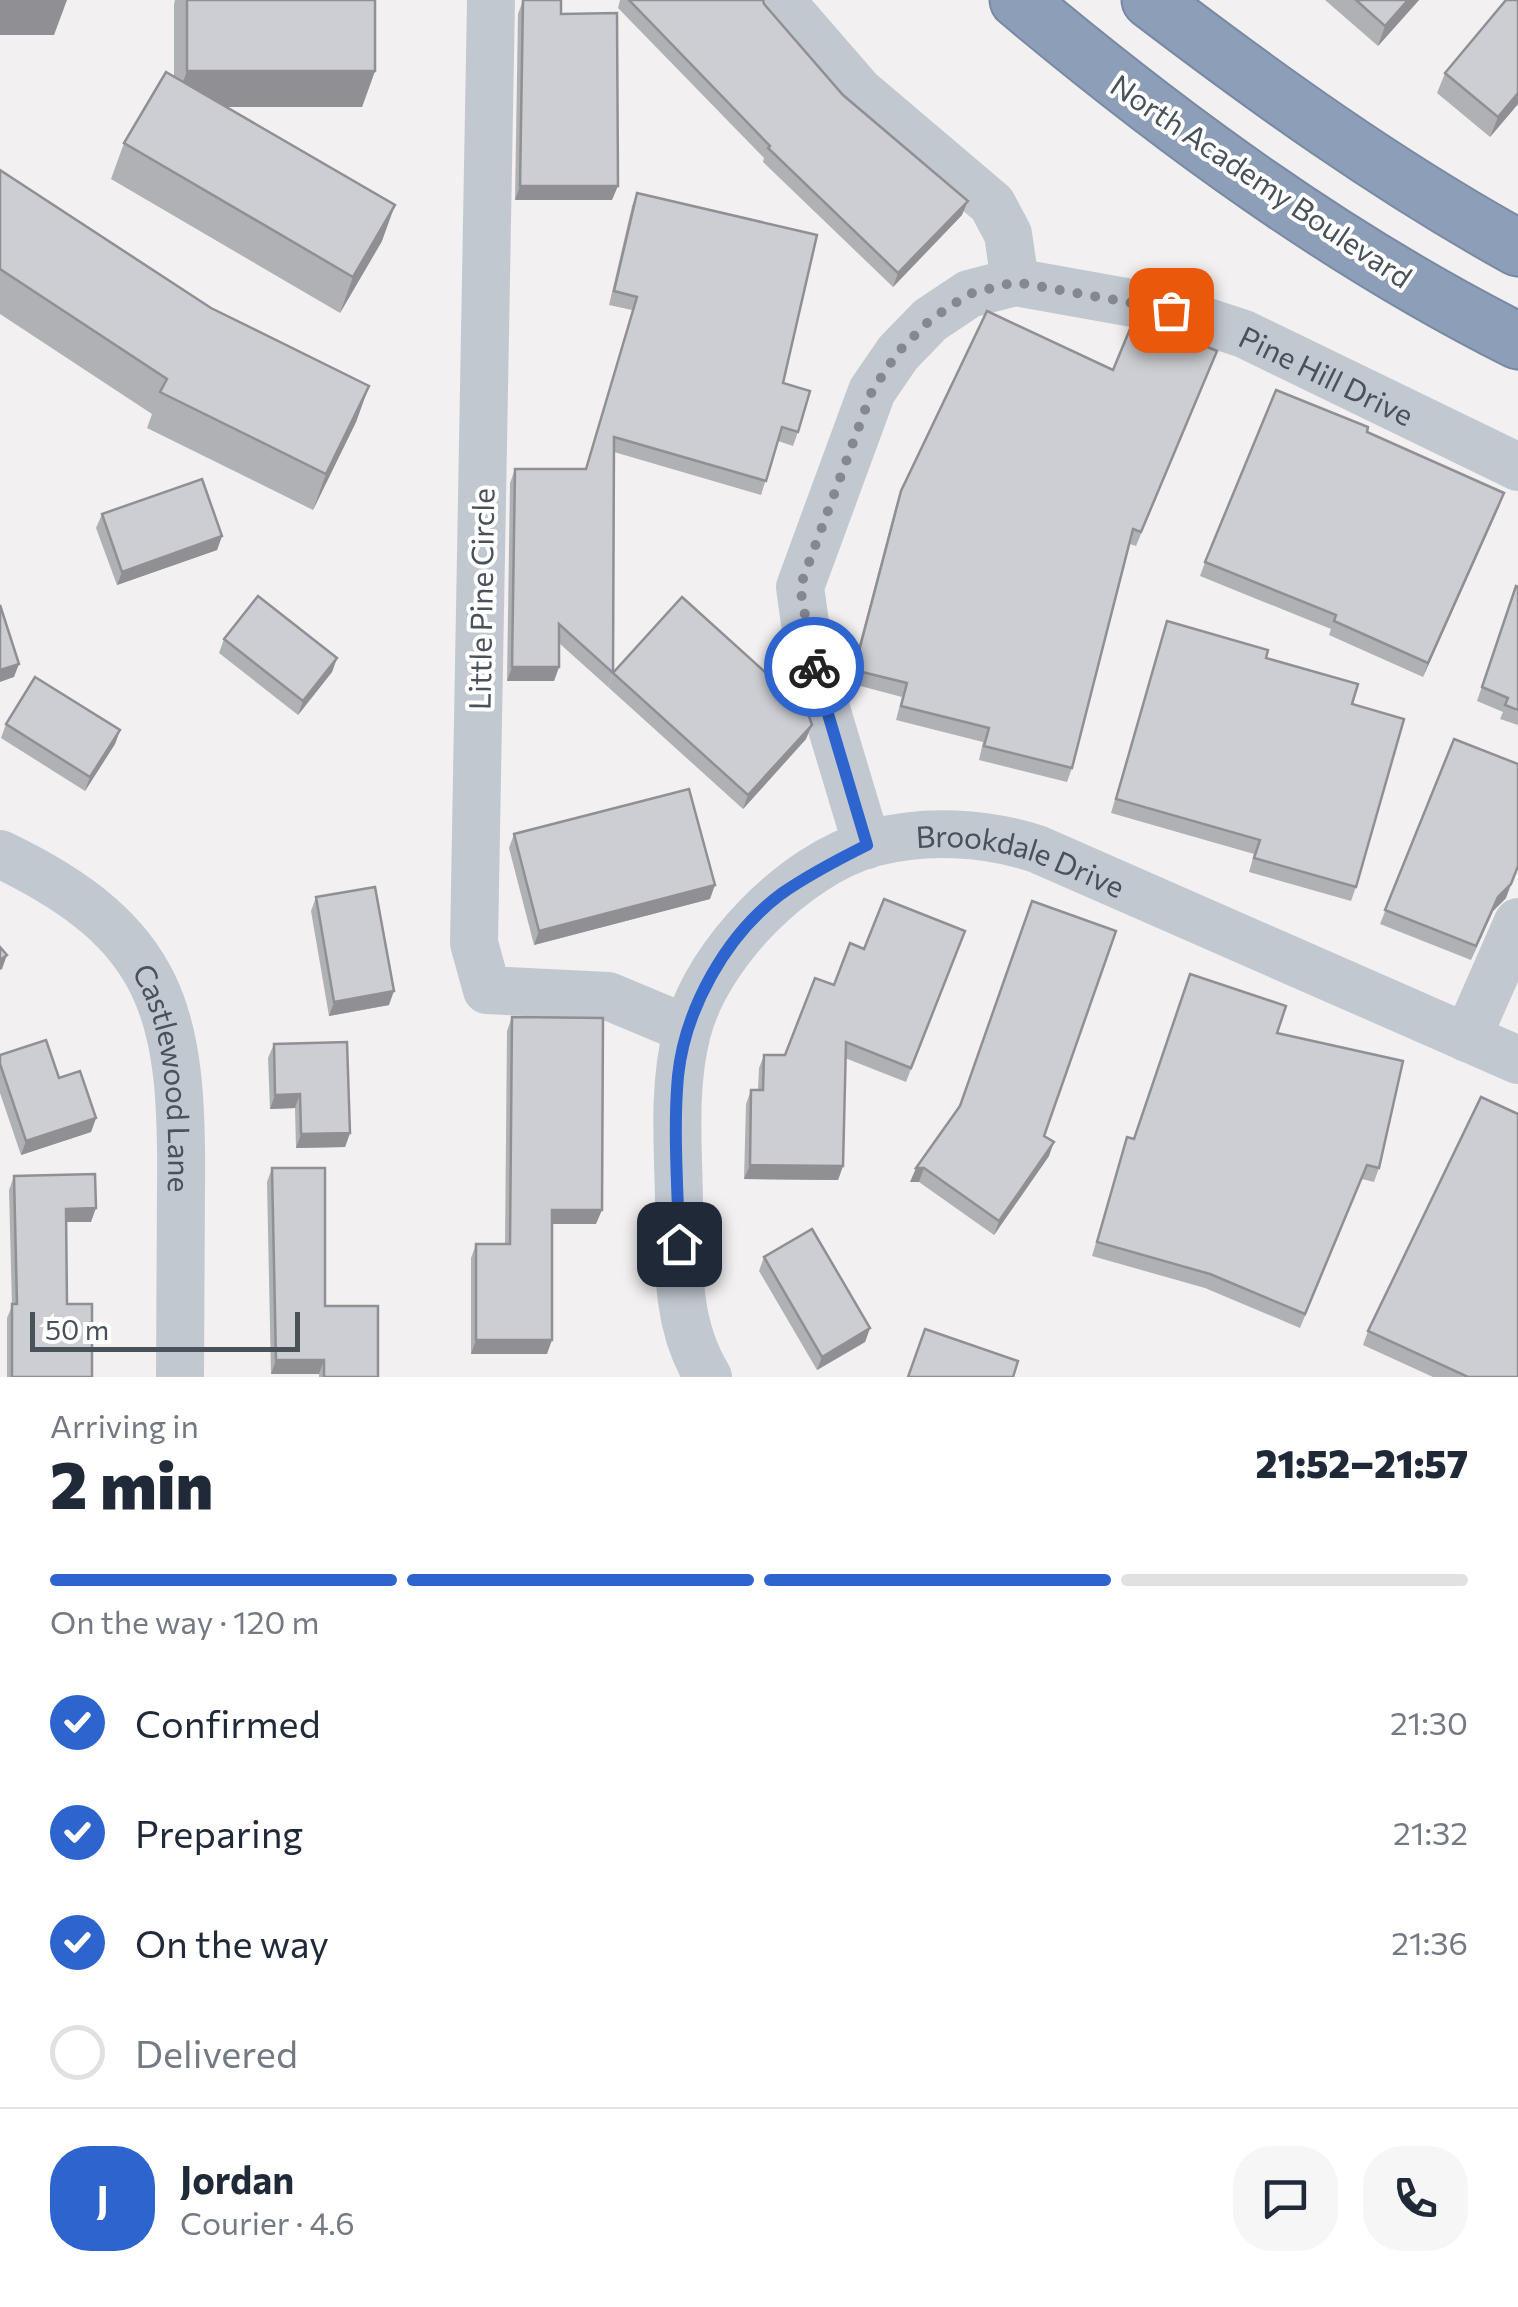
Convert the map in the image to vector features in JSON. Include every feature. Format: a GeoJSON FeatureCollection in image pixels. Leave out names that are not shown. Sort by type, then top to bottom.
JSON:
{"type":"FeatureCollection","features":[{"type":"Feature","properties":{"kind":"highway","name":"North Academy Boulevard"},"geometry":{"type":"LineString","coordinates":[[1018,0],[1130,94],[1260,185],[1365,255],[1518,341]]}},
{"type":"Feature","properties":{"kind":"highway"},"geometry":{"type":"LineString","coordinates":[[1150,0],[1279,98],[1452,211],[1518,248]]}},
{"type":"Feature","properties":{"kind":"street","name":"Little Pine Circle"},"geometry":{"type":"LineString","coordinates":[[491,0],[474,943],[488,990],[608,996],[687,1030]]}},
{"type":"Feature","properties":{"kind":"street"},"geometry":{"type":"LineString","coordinates":[[780,0],[859,91],[992,204],[1008,234],[1015,282]]}},
{"type":"Feature","properties":{"kind":"street","name":"Pine Hill Drive"},"geometry":{"type":"LineString","coordinates":[[867,845],[809,652],[800,587],[872,391],[898,352],[930,320],[969,294],[1015,282],[1171,310],[1244,334],[1518,467]]}},
{"type":"Feature","properties":{"kind":"street","name":"Brookdale Drive"},"geometry":{"type":"LineString","coordinates":[[695,1373],[679,1278],[678,1076],[687,1030],[708,981],[742,932],[778,896],[867,845],[944,834],[972,834],[1019,843],[1518,1060]]}},
{"type":"Feature","properties":{"kind":"street","name":"Castlewood Lane"},"geometry":{"type":"LineString","coordinates":[[0,854],[78,896],[110,925],[144,966],[164,1007],[176,1054],[182,1108],[180,1377]]}},
{"type":"Feature","properties":{"kind":"street"},"geometry":{"type":"LineString","coordinates":[[1467,1038],[1518,922]]}},
{"type":"Feature","properties":{"kind":"building"},"geometry":{"type":"Polygon","coordinates":[[[187,0],[375,0],[375,71],[187,71],[187,0]]]}},
{"type":"Feature","properties":{"kind":"building"},"geometry":{"type":"Polygon","coordinates":[[[523,0],[561,0],[561,14],[617,13],[618,186],[520,186],[523,0]]]}},
{"type":"Feature","properties":{"kind":"building"},"geometry":{"type":"Polygon","coordinates":[[[629,0],[763,0],[843,95],[968,201],[898,273],[768,148],[629,0]]]}},
{"type":"Feature","properties":{"kind":"building"},"geometry":{"type":"Polygon","coordinates":[[[1356,0],[1408,0],[1385,26],[1356,0]]]}},
{"type":"Feature","properties":{"kind":"building"},"geometry":{"type":"Polygon","coordinates":[[[1506,0],[1518,0],[1518,93],[1498,117],[1445,73],[1506,0]]]}},
{"type":"Feature","properties":{"kind":"building"},"geometry":{"type":"Polygon","coordinates":[[[166,72],[395,205],[353,277],[124,143],[166,72]]]}},
{"type":"Feature","properties":{"kind":"building"},"geometry":{"type":"Polygon","coordinates":[[[0,170],[211,308],[369,386],[326,474],[160,392],[167,379],[0,269],[0,170]]]}},
{"type":"Feature","properties":{"kind":"building"},"geometry":{"type":"Polygon","coordinates":[[[637,193],[817,235],[783,383],[810,391],[798,432],[782,427],[766,481],[614,437],[613,673],[559,624],[559,667],[512,667],[515,469],[586,469],[637,297],[614,291],[637,193]]]}},
{"type":"Feature","properties":{"kind":"building"},"geometry":{"type":"Polygon","coordinates":[[[987,311],[1113,370],[1135,317],[1217,351],[1141,532],[1133,529],[1072,768],[984,746],[989,728],[901,706],[907,683],[854,670],[901,491],[987,311]]]}},
{"type":"Feature","properties":{"kind":"building"},"geometry":{"type":"Polygon","coordinates":[[[1276,390],[1368,427],[1367,432],[1504,493],[1428,663],[1334,621],[1336,615],[1205,562],[1276,390]]]}},
{"type":"Feature","properties":{"kind":"building"},"geometry":{"type":"Polygon","coordinates":[[[202,479],[222,536],[122,572],[102,514],[202,479]]]}},
{"type":"Feature","properties":{"kind":"building"},"geometry":{"type":"Polygon","coordinates":[[[1516,586],[1518,710],[1505,705],[1508,698],[1482,687],[1516,586]]]}},
{"type":"Feature","properties":{"kind":"building"},"geometry":{"type":"Polygon","coordinates":[[[258,596],[337,658],[303,701],[224,639],[258,596]]]}},
{"type":"Feature","properties":{"kind":"building"},"geometry":{"type":"Polygon","coordinates":[[[682,597],[807,710],[812,725],[748,795],[613,673],[682,597]]]}},
{"type":"Feature","properties":{"kind":"building"},"geometry":{"type":"Polygon","coordinates":[[[0,605],[19,664],[0,670],[0,605]]]}},
{"type":"Feature","properties":{"kind":"building"},"geometry":{"type":"Polygon","coordinates":[[[1167,621],[1268,650],[1266,658],[1358,684],[1352,704],[1404,719],[1356,887],[1254,858],[1260,840],[1116,799],[1167,621]]]}},
{"type":"Feature","properties":{"kind":"building"},"geometry":{"type":"Polygon","coordinates":[[[35,677],[120,730],[90,777],[6,724],[35,677]]]}},
{"type":"Feature","properties":{"kind":"building"},"geometry":{"type":"Polygon","coordinates":[[[1454,739],[1518,764],[1518,866],[1511,884],[1498,897],[1476,946],[1385,910],[1454,739]]]}},
{"type":"Feature","properties":{"kind":"building"},"geometry":{"type":"Polygon","coordinates":[[[689,789],[715,885],[539,931],[514,834],[689,789]]]}},
{"type":"Feature","properties":{"kind":"building"},"geometry":{"type":"Polygon","coordinates":[[[375,887],[394,991],[334,1002],[316,897],[375,887]]]}},
{"type":"Feature","properties":{"kind":"building"},"geometry":{"type":"Polygon","coordinates":[[[884,899],[965,931],[911,1068],[846,1042],[843,1166],[750,1165],[751,1090],[763,1090],[764,1055],[785,1055],[815,978],[834,985],[850,943],[864,949],[884,899]]]}},
{"type":"Feature","properties":{"kind":"building"},"geometry":{"type":"Polygon","coordinates":[[[1032,901],[1116,931],[1044,1136],[1054,1142],[999,1221],[924,1168],[916,1168],[960,1106],[1032,901]]]}},
{"type":"Feature","properties":{"kind":"building"},"geometry":{"type":"Polygon","coordinates":[[[1190,974],[1286,1006],[1277,1033],[1403,1061],[1379,1168],[1367,1165],[1305,1314],[1210,1274],[1097,1242],[1127,1137],[1134,1139],[1190,974]]]}},
{"type":"Feature","properties":{"kind":"building"},"geometry":{"type":"Polygon","coordinates":[[[512,1017],[603,1018],[602,1210],[552,1210],[552,1340],[476,1340],[476,1244],[510,1244],[512,1017]]]}},
{"type":"Feature","properties":{"kind":"building"},"geometry":{"type":"Polygon","coordinates":[[[46,1040],[59,1078],[80,1071],[96,1118],[26,1141],[0,1055],[46,1040]]]}},
{"type":"Feature","properties":{"kind":"building"},"geometry":{"type":"Polygon","coordinates":[[[347,1042],[350,1133],[301,1134],[300,1094],[275,1095],[274,1044],[347,1042]]]}},
{"type":"Feature","properties":{"kind":"building"},"geometry":{"type":"Polygon","coordinates":[[[1481,1097],[1518,1114],[1518,1377],[1468,1377],[1368,1331],[1481,1097]]]}},
{"type":"Feature","properties":{"kind":"building"},"geometry":{"type":"Polygon","coordinates":[[[272,1168],[325,1168],[325,1306],[378,1306],[378,1377],[324,1377],[324,1360],[276,1360],[272,1168]]]}},
{"type":"Feature","properties":{"kind":"building"},"geometry":{"type":"Polygon","coordinates":[[[95,1174],[96,1208],[66,1209],[67,1304],[92,1304],[92,1377],[12,1377],[12,1304],[17,1304],[14,1176],[95,1174]]]}},
{"type":"Feature","properties":{"kind":"building"},"geometry":{"type":"Polygon","coordinates":[[[812,1229],[870,1328],[822,1357],[764,1257],[812,1229]]]}},
{"type":"Feature","properties":{"kind":"building"},"geometry":{"type":"Polygon","coordinates":[[[925,1329],[1018,1361],[1013,1377],[908,1377],[925,1329]]]}},
{"type":"Feature","properties":{"kind":"way so far"},"geometry":{"type":"LineString","coordinates":[[814,667],[800,587],[872,391],[898,352],[930,320],[969,294],[1015,282],[1171,310]]}},
{"type":"Feature","properties":{"kind":"route"},"geometry":{"type":"LineString","coordinates":[[679,1244],[678,1076],[687,1030],[708,981],[742,932],[778,896],[867,845],[814,667]]}}]}
